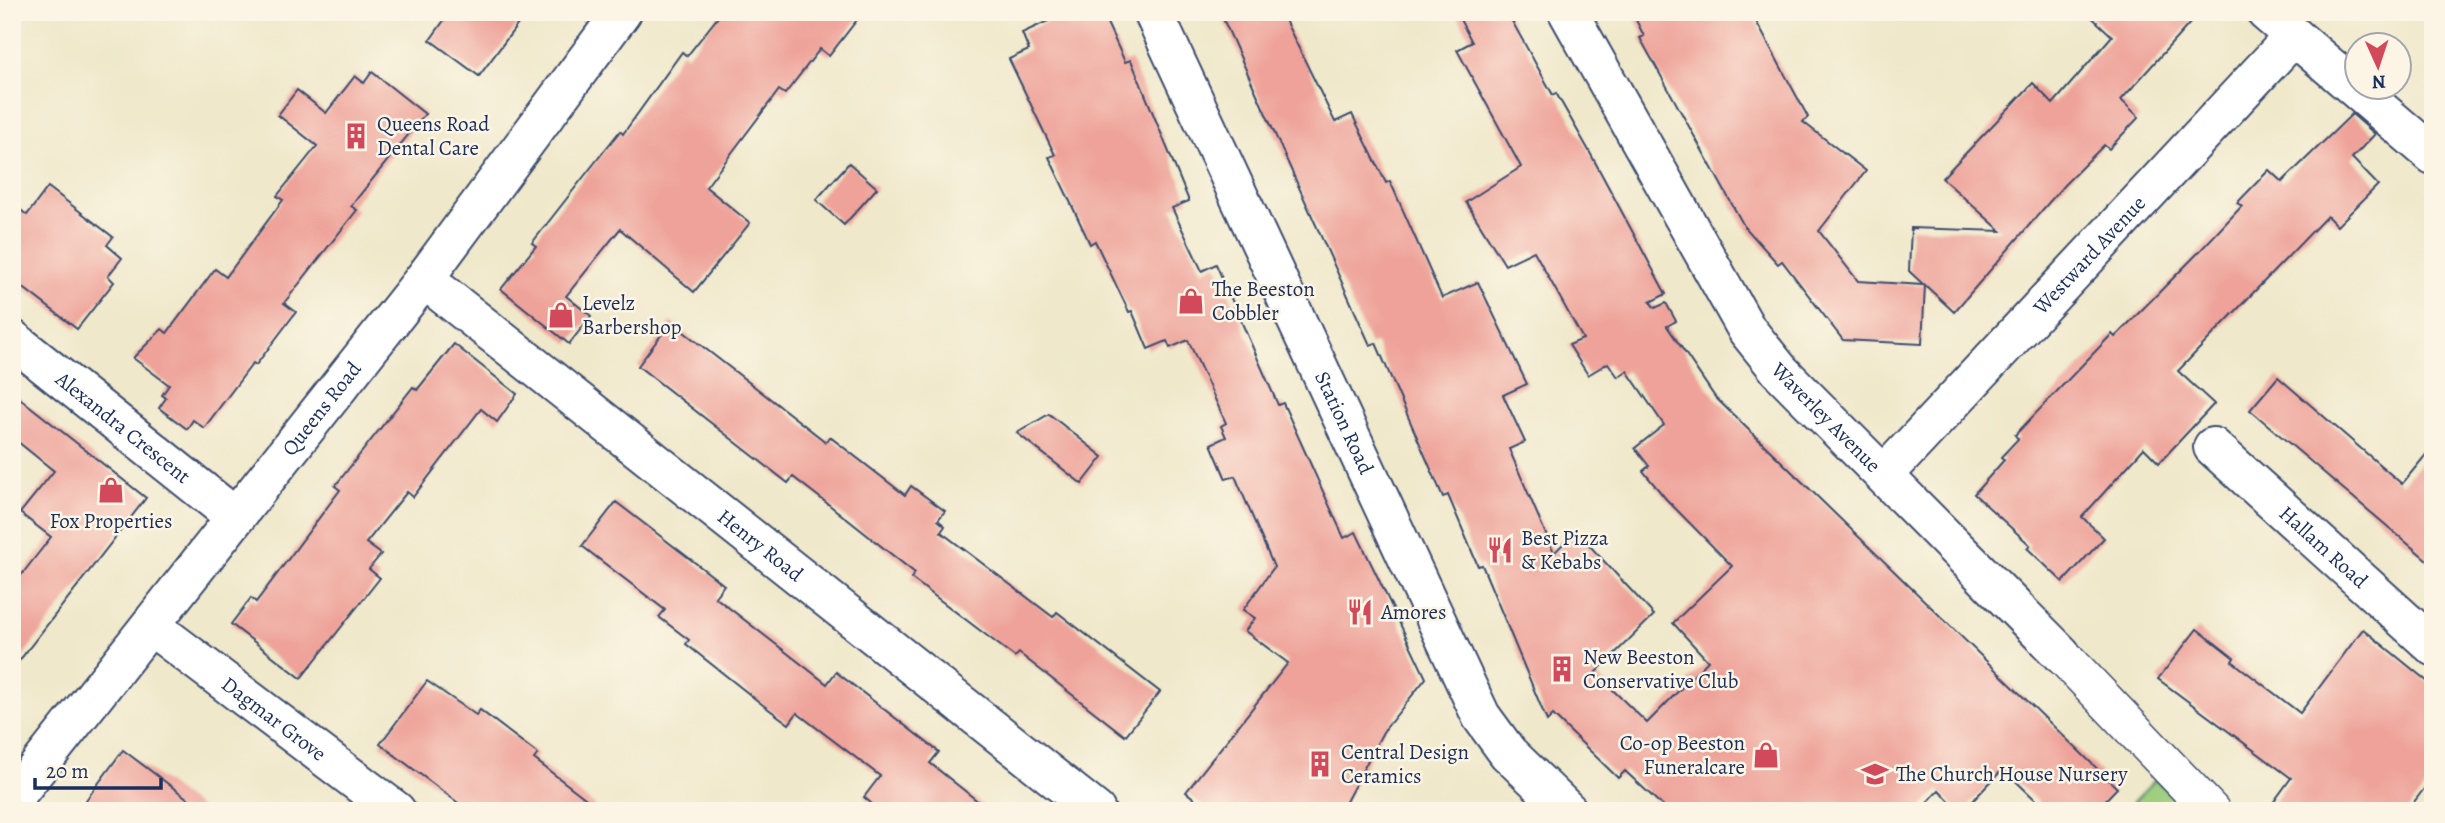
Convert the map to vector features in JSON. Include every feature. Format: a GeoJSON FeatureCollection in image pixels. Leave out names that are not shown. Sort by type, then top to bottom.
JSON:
{"type":"FeatureCollection","features":[{"type":"Feature","properties":{"kind":"street","name":"Queens Road"},"geometry":{"type":"LineString","coordinates":[[14,795],[424,279],[622,12]]}},
{"type":"Feature","properties":{"kind":"street","name":"Station Road"},"geometry":{"type":"LineString","coordinates":[[1153,12],[1481,716],[1508,753],[1568,811]]}},
{"type":"Feature","properties":{"kind":"street","name":"Waverley Avenue"},"geometry":{"type":"LineString","coordinates":[[1568,12],[1747,330],[1780,371],[2165,759],[2211,811]]}},
{"type":"Feature","properties":{"kind":"street","name":"Westward Avenue"},"geometry":{"type":"LineString","coordinates":[[1884,475],[2280,24]]}},
{"type":"Feature","properties":{"kind":"street"},"geometry":{"type":"LineString","coordinates":[[2280,24],[2433,155]]}},
{"type":"Feature","properties":{"kind":"street","name":"Henry Road"},"geometry":{"type":"LineString","coordinates":[[424,279],[1096,811]]}},
{"type":"Feature","properties":{"kind":"street","name":"Alexandra Crescent"},"geometry":{"type":"LineString","coordinates":[[12,339],[234,516]]}},
{"type":"Feature","properties":{"kind":"street","name":"Hallam Road"},"geometry":{"type":"LineString","coordinates":[[2213,447],[2433,646]]}},
{"type":"Feature","properties":{"kind":"street","name":"Dagmar Grove"},"geometry":{"type":"LineString","coordinates":[[151,625],[396,811]]}},
{"type":"Feature","properties":{"kind":"green space"},"geometry":{"type":"Polygon","coordinates":[[[2155,780],[2190,811],[2125,811],[2155,780]]]}},
{"type":"Feature","properties":{"kind":"building"},"geometry":{"type":"Polygon","coordinates":[[[450,12],[527,12],[479,76],[430,40],[450,12]]]}},
{"type":"Feature","properties":{"kind":"building"},"geometry":{"type":"Polygon","coordinates":[[[722,12],[863,12],[829,56],[820,49],[785,94],[779,90],[706,187],[750,223],[694,292],[620,229],[566,296],[591,316],[569,344],[501,289],[536,246],[532,243],[620,131],[623,134],[682,52],[687,56],[722,12]]]}},
{"type":"Feature","properties":{"kind":"building"},"geometry":{"type":"Polygon","coordinates":[[[1044,12],[1102,12],[1125,62],[1131,60],[1189,201],[1172,208],[1202,271],[1216,264],[1278,405],[1283,403],[1344,538],[1356,532],[1426,678],[1383,732],[1341,811],[1210,811],[1186,792],[1288,663],[1245,631],[1255,618],[1243,610],[1274,567],[1235,476],[1226,479],[1211,444],[1226,437],[1221,426],[1226,423],[1188,340],[1170,348],[1167,341],[1148,349],[1132,311],[1129,312],[1095,241],[1090,244],[1049,157],[1055,155],[1009,59],[1029,50],[1022,33],[1048,21],[1044,12]]]}},
{"type":"Feature","properties":{"kind":"building"},"geometry":{"type":"Polygon","coordinates":[[[1220,12],[1281,12],[1335,122],[1352,114],[1386,183],[1390,181],[1442,298],[1478,282],[1527,384],[1503,395],[1525,442],[1509,449],[1554,553],[1576,531],[1654,615],[1595,673],[1647,723],[1708,661],[1673,623],[1732,566],[1666,499],[1643,471],[1649,466],[1635,448],[1664,425],[1627,371],[1618,377],[1608,363],[1588,375],[1569,345],[1583,339],[1534,251],[1505,265],[1466,202],[1521,167],[1457,50],[1472,42],[1456,12],[1507,12],[1553,95],[1556,93],[1588,149],[1666,294],[1650,302],[1655,308],[1666,303],[1676,321],[1667,326],[1715,397],[2117,788],[2095,811],[2047,811],[2003,769],[1963,811],[1959,811],[1939,790],[1919,811],[1668,811],[1625,771],[1618,778],[1553,715],[1547,721],[1482,565],[1478,566],[1448,495],[1443,497],[1376,343],[1370,345],[1220,12]]]}},
{"type":"Feature","properties":{"kind":"building"},"geometry":{"type":"Polygon","coordinates":[[[1632,12],[1751,12],[1808,117],[1803,122],[1866,171],[1819,231],[1858,281],[1924,285],[1909,271],[1911,228],[2001,231],[1942,178],[2033,83],[2053,104],[2112,36],[2086,12],[2200,12],[2121,100],[2139,117],[2109,149],[2104,145],[2064,185],[1954,312],[1925,285],[1922,344],[1843,340],[1782,261],[1778,264],[1744,226],[1640,38],[1644,36],[1632,12]]]}},
{"type":"Feature","properties":{"kind":"building"},"geometry":{"type":"Polygon","coordinates":[[[372,72],[425,114],[351,206],[357,210],[284,303],[296,312],[256,365],[253,363],[204,428],[193,420],[187,429],[159,408],[166,398],[162,395],[169,385],[133,358],[162,329],[167,333],[215,269],[226,277],[283,200],[277,196],[317,146],[278,115],[297,90],[326,113],[355,76],[364,83],[372,72]]]}},
{"type":"Feature","properties":{"kind":"building"},"geometry":{"type":"Polygon","coordinates":[[[2352,114],[2375,134],[2352,158],[2378,185],[2337,226],[2327,216],[2178,371],[2214,404],[2159,463],[2144,448],[2082,517],[2104,538],[2063,582],[2027,548],[2030,545],[1974,494],[2004,460],[2001,457],[2018,439],[2015,435],[2112,334],[2115,337],[2197,254],[2242,206],[2237,203],[2269,170],[2282,182],[2352,114]]]}},
{"type":"Feature","properties":{"kind":"building"},"geometry":{"type":"Polygon","coordinates":[[[849,163],[877,188],[844,225],[816,200],[849,163]]]}},
{"type":"Feature","properties":{"kind":"building"},"geometry":{"type":"Polygon","coordinates":[[[48,187],[113,237],[107,245],[122,258],[108,276],[114,282],[77,329],[12,279],[12,203],[27,215],[48,187]]]}},
{"type":"Feature","properties":{"kind":"building"},"geometry":{"type":"Polygon","coordinates":[[[671,322],[826,442],[830,437],[905,495],[911,486],[945,511],[938,520],[945,526],[941,532],[1053,617],[1057,612],[1160,692],[1125,736],[1019,653],[1015,657],[911,578],[915,573],[793,477],[788,483],[638,366],[671,322]]]}},
{"type":"Feature","properties":{"kind":"building"},"geometry":{"type":"Polygon","coordinates":[[[454,344],[517,394],[497,422],[481,409],[413,497],[407,492],[366,543],[381,554],[369,569],[380,578],[301,678],[231,624],[251,598],[256,602],[340,490],[335,486],[413,387],[417,390],[454,344]]]}},
{"type":"Feature","properties":{"kind":"building"},"geometry":{"type":"Polygon","coordinates":[[[2278,377],[2402,484],[2433,446],[2433,565],[2250,410],[2278,377]]]}},
{"type":"Feature","properties":{"kind":"building"},"geometry":{"type":"Polygon","coordinates":[[[12,392],[146,498],[12,670],[12,587],[51,537],[20,513],[54,471],[12,437],[12,392]]]}},
{"type":"Feature","properties":{"kind":"building"},"geometry":{"type":"Polygon","coordinates":[[[1049,414],[1103,457],[1082,484],[1017,433],[1049,414]]]}},
{"type":"Feature","properties":{"kind":"building"},"geometry":{"type":"Polygon","coordinates":[[[616,502],[724,585],[715,597],[827,684],[836,672],[939,752],[930,763],[990,811],[880,811],[864,797],[880,776],[797,713],[789,724],[763,705],[686,644],[689,640],[659,617],[665,610],[582,546],[616,502]]]}},
{"type":"Feature","properties":{"kind":"building"},"geometry":{"type":"Polygon","coordinates":[[[2197,629],[2234,658],[2232,661],[2300,713],[2363,629],[2433,686],[2433,777],[2407,811],[2267,811],[2291,778],[2158,679],[2197,629]]]}},
{"type":"Feature","properties":{"kind":"building"},"geometry":{"type":"Polygon","coordinates":[[[427,681],[476,715],[480,710],[538,754],[534,759],[602,811],[469,811],[380,744],[427,681]]]}},
{"type":"Feature","properties":{"kind":"building"},"geometry":{"type":"Polygon","coordinates":[[[123,750],[204,811],[78,811],[123,750]]]}},
{"type":"Feature","properties":{"kind":"place","name":"Queens Road Dental Care"},"geometry":{"type":"Point","coordinates":[356,136]}},
{"type":"Feature","properties":{"kind":"place","name":"The Beeston Cobbler"},"geometry":{"type":"Point","coordinates":[1191,301]}},
{"type":"Feature","properties":{"kind":"place","name":"Levelz Barbershop"},"geometry":{"type":"Point","coordinates":[561,315]}},
{"type":"Feature","properties":{"kind":"place","name":"Fox Properties"},"geometry":{"type":"Point","coordinates":[111,490]}},
{"type":"Feature","properties":{"kind":"place","name":"Best Pizza & Kebabs"},"geometry":{"type":"Point","coordinates":[1500,550]}},
{"type":"Feature","properties":{"kind":"place","name":"Amores"},"geometry":{"type":"Point","coordinates":[1360,612]}},
{"type":"Feature","properties":{"kind":"place","name":"New Beeston Conservative Club"},"geometry":{"type":"Point","coordinates":[1562,669]}},
{"type":"Feature","properties":{"kind":"place","name":"Co-op Beeston Funeralcare"},"geometry":{"type":"Point","coordinates":[1766,755]}},
{"type":"Feature","properties":{"kind":"place","name":"Central Design Ceramics"},"geometry":{"type":"Point","coordinates":[1320,764]}},
{"type":"Feature","properties":{"kind":"place","name":"The Church House Nursery"},"geometry":{"type":"Point","coordinates":[1875,774]}}]}
